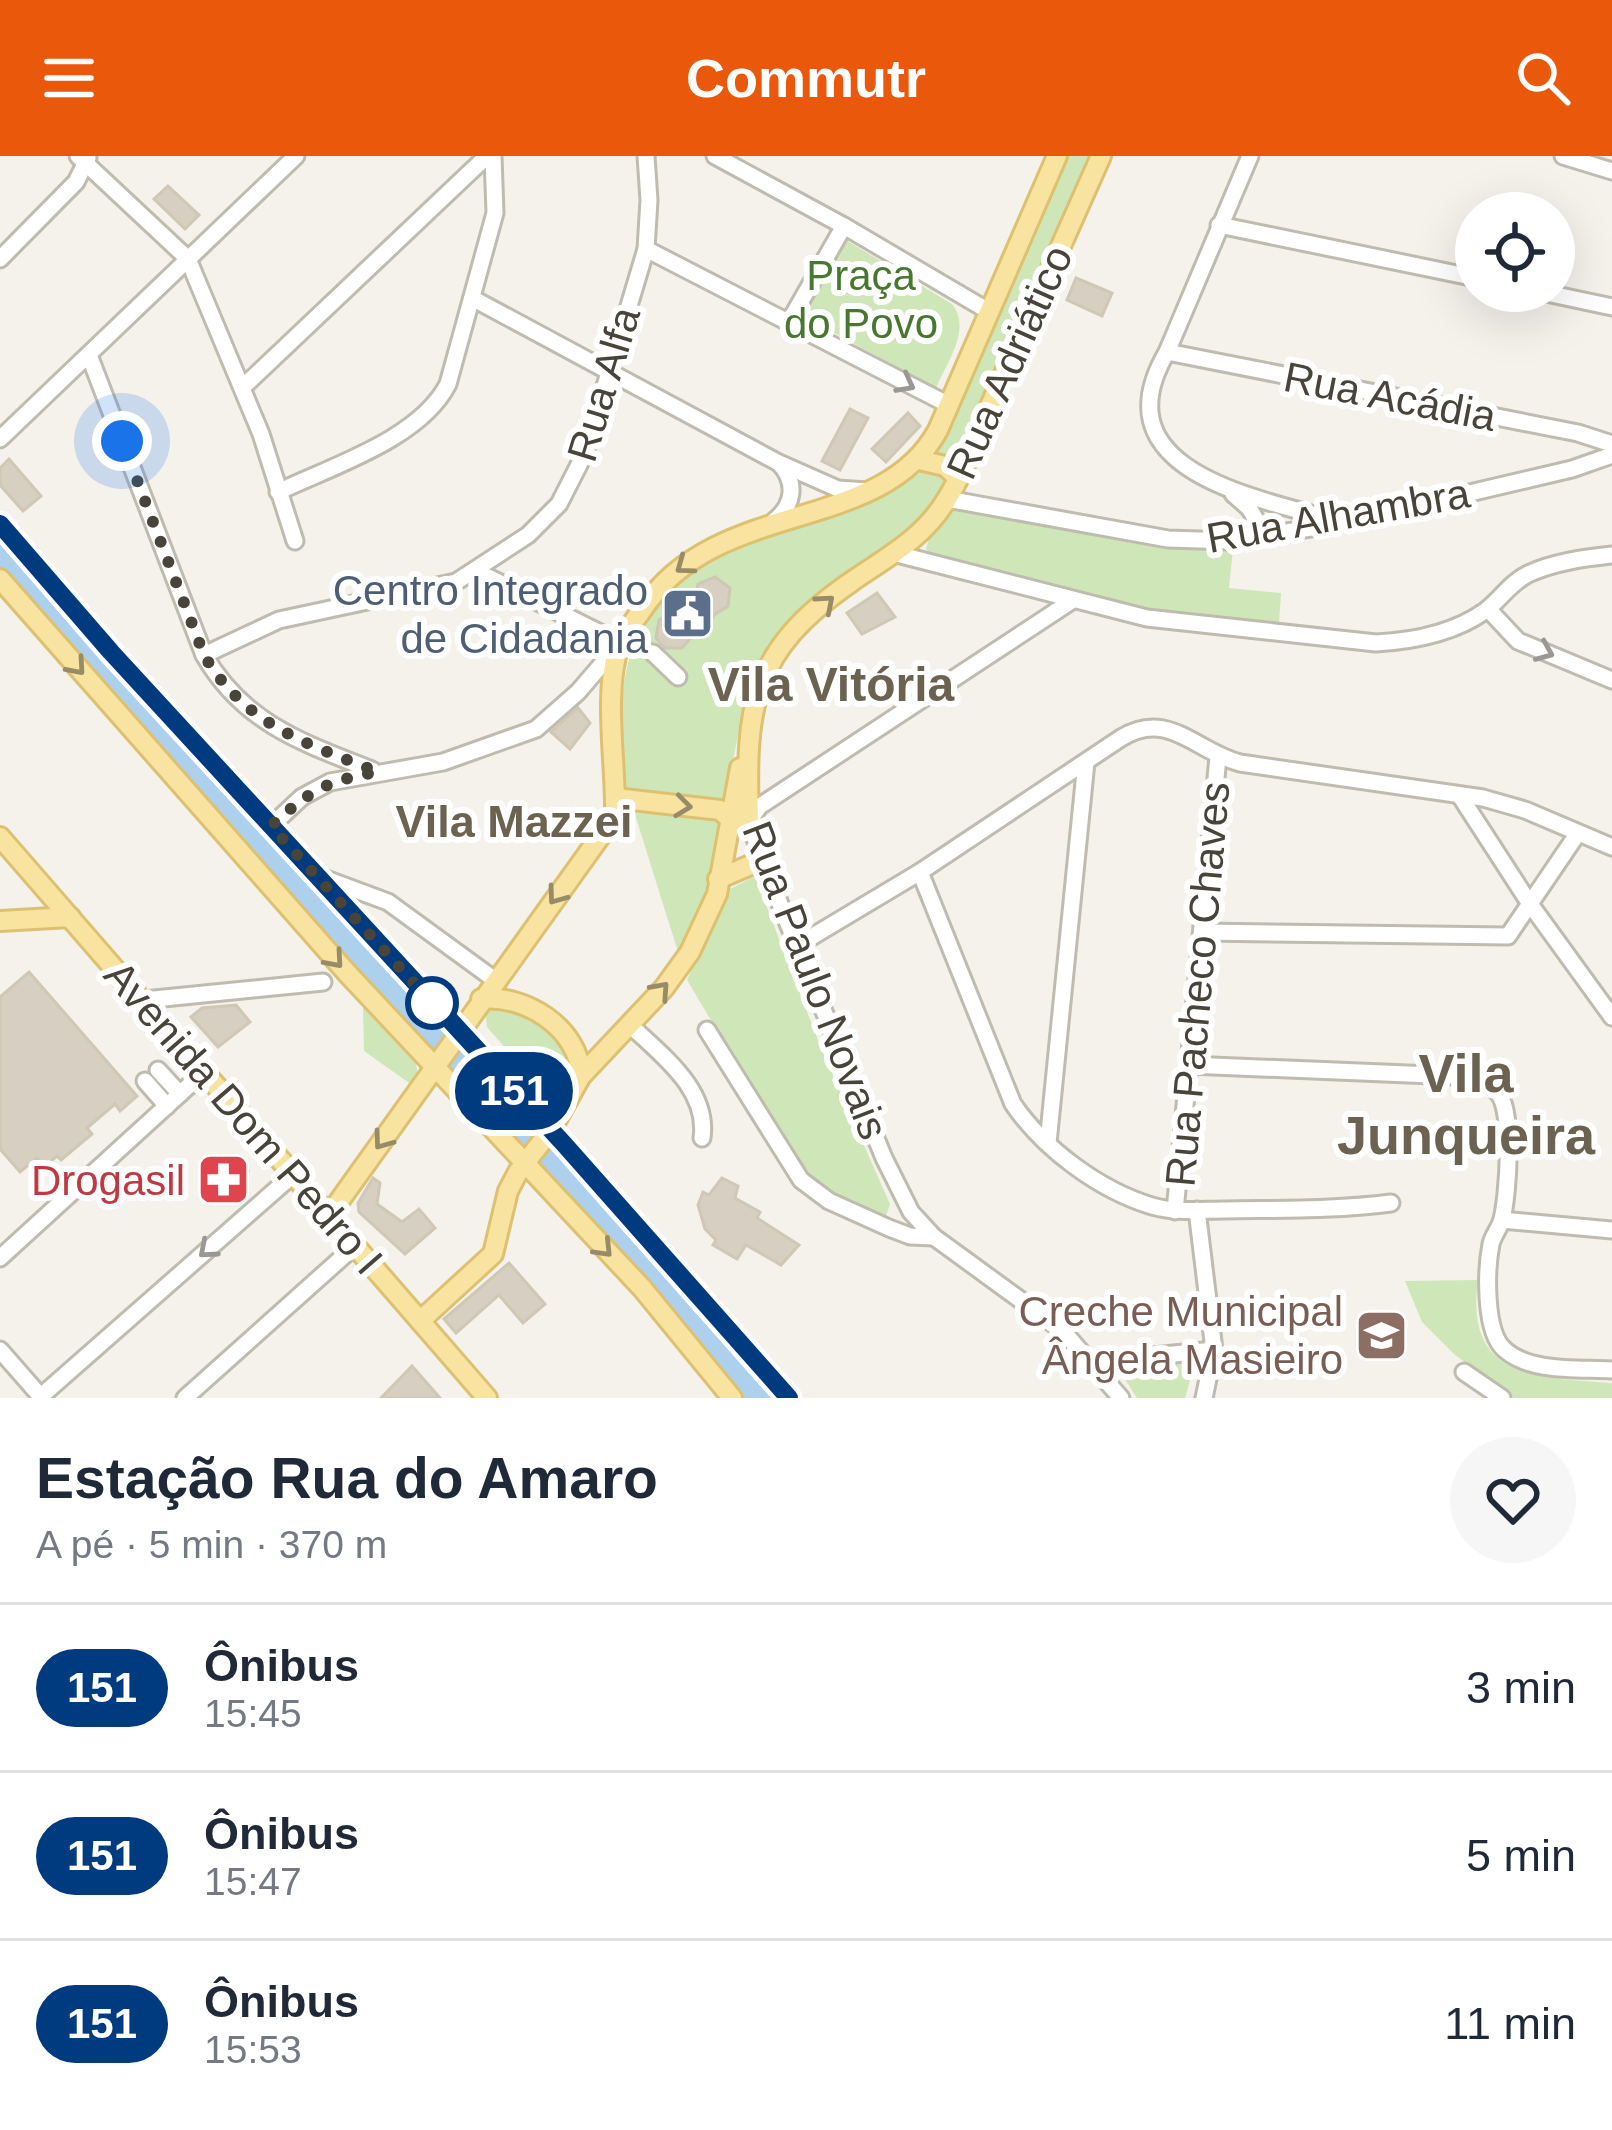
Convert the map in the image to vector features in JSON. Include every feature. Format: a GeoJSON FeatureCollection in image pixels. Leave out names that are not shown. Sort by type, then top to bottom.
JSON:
{"type":"FeatureCollection","features":[{"type":"Feature","properties":{"kind":"main road","name":"Rua Adriático"},"geometry":{"type":"LineString","coordinates":[[620,643],[670,576],[717,545],[775,521],[842,503],[919,460],[949,405],[1057,156]]}},
{"type":"Feature","properties":{"kind":"main road","name":"Rua Adriático"},"geometry":{"type":"LineString","coordinates":[[897,554],[934,518],[958,478],[1101,156]]}},
{"type":"Feature","properties":{"kind":"main road"},"geometry":{"type":"LineString","coordinates":[[919,460],[945,466],[958,478]]}},
{"type":"Feature","properties":{"kind":"main road"},"geometry":{"type":"LineString","coordinates":[[0,524],[316,875],[446,1048],[537,1148],[732,1398]]}},
{"type":"Feature","properties":{"kind":"main road"},"geometry":{"type":"LineString","coordinates":[[420,1321],[493,1254],[508,1191],[581,1076],[664,988],[690,952],[717,893],[739,819],[758,689],[783,646],[833,595],[897,554]]}},
{"type":"Feature","properties":{"kind":"main road"},"geometry":{"type":"LineString","coordinates":[[0,579],[537,1148],[789,1398]]}},
{"type":"Feature","properties":{"kind":"main road"},"geometry":{"type":"LineString","coordinates":[[330,1214],[609,824],[615,797],[613,699],[620,643]]}},
{"type":"Feature","properties":{"kind":"main road"},"geometry":{"type":"LineString","coordinates":[[615,797],[720,810],[739,819]]}},
{"type":"Feature","properties":{"kind":"main road","name":"Avenida Dom Pedro I"},"geometry":{"type":"LineString","coordinates":[[0,837],[487,1398]]}},
{"type":"Feature","properties":{"kind":"main road"},"geometry":{"type":"LineString","coordinates":[[718,879],[762,860]]}},
{"type":"Feature","properties":{"kind":"main road"},"geometry":{"type":"LineString","coordinates":[[0,921],[70,917]]}},
{"type":"Feature","properties":{"kind":"main road"},"geometry":{"type":"LineString","coordinates":[[481,999],[497,997],[527,1004],[571,1039],[581,1076]]}},
{"type":"Feature","properties":{"kind":"street"},"geometry":{"type":"LineString","coordinates":[[0,439],[296,156]]}},
{"type":"Feature","properties":{"kind":"street"},"geometry":{"type":"LineString","coordinates":[[243,387],[490,156]]}},
{"type":"Feature","properties":{"kind":"street"},"geometry":{"type":"LineString","coordinates":[[278,492],[403,432],[430,412],[448,384],[496,203],[490,156]]}},
{"type":"Feature","properties":{"kind":"street","name":"Rua Alfa"},"geometry":{"type":"LineString","coordinates":[[204,655],[279,620],[457,582],[528,536],[559,504],[585,454],[646,248],[646,156]]}},
{"type":"Feature","properties":{"kind":"street"},"geometry":{"type":"LineString","coordinates":[[716,156],[990,312]]}},
{"type":"Feature","properties":{"kind":"street"},"geometry":{"type":"LineString","coordinates":[[1250,156],[1148,394],[1154,429],[1176,460],[1250,508],[1266,536]]}},
{"type":"Feature","properties":{"kind":"street"},"geometry":{"type":"LineString","coordinates":[[1563,156],[1612,171]]}},
{"type":"Feature","properties":{"kind":"street"},"geometry":{"type":"LineString","coordinates":[[0,259],[76,182],[85,158],[188,259],[243,387],[295,541]]}},
{"type":"Feature","properties":{"kind":"street"},"geometry":{"type":"LineString","coordinates":[[1219,224],[1455,274]]}},
{"type":"Feature","properties":{"kind":"street"},"geometry":{"type":"LineString","coordinates":[[789,322],[844,226]]}},
{"type":"Feature","properties":{"kind":"street"},"geometry":{"type":"LineString","coordinates":[[646,248],[949,405]]}},
{"type":"Feature","properties":{"kind":"street"},"geometry":{"type":"LineString","coordinates":[[472,298],[778,462],[838,489],[870,491]]}},
{"type":"Feature","properties":{"kind":"street"},"geometry":{"type":"LineString","coordinates":[[1575,299],[1612,307]]}},
{"type":"Feature","properties":{"kind":"street","name":"Rua Acádia"},"geometry":{"type":"LineString","coordinates":[[1167,352],[1578,433],[1612,444]]}},
{"type":"Feature","properties":{"kind":"street"},"geometry":{"type":"LineString","coordinates":[[88,355],[204,655],[223,687],[270,725],[378,772]]}},
{"type":"Feature","properties":{"kind":"street","name":"Rua Alhambra"},"geometry":{"type":"LineString","coordinates":[[947,499],[1202,542],[1342,523],[1572,470],[1612,455]]}},
{"type":"Feature","properties":{"kind":"street"},"geometry":{"type":"LineString","coordinates":[[775,521],[792,492],[786,470],[778,462]]}},
{"type":"Feature","properties":{"kind":"street"},"geometry":{"type":"LineString","coordinates":[[958,478],[990,507]]}},
{"type":"Feature","properties":{"kind":"street"},"geometry":{"type":"LineString","coordinates":[[1226,489],[1342,523]]}},
{"type":"Feature","properties":{"kind":"street"},"geometry":{"type":"LineString","coordinates":[[897,554],[1147,618],[1376,643],[1429,636],[1488,609],[1507,587],[1537,570],[1612,555]]}},
{"type":"Feature","properties":{"kind":"street"},"geometry":{"type":"LineString","coordinates":[[271,826],[316,788],[349,776],[443,762],[516,739],[553,716],[620,643],[476,571]]}},
{"type":"Feature","properties":{"kind":"street"},"geometry":{"type":"LineString","coordinates":[[739,819],[1073,600]]}},
{"type":"Feature","properties":{"kind":"street"},"geometry":{"type":"LineString","coordinates":[[1488,609],[1518,640],[1612,680]]}},
{"type":"Feature","properties":{"kind":"street"},"geometry":{"type":"LineString","coordinates":[[653,653],[678,676]]}},
{"type":"Feature","properties":{"kind":"street"},"geometry":{"type":"LineString","coordinates":[[578,692],[602,693],[613,699]]}},
{"type":"Feature","properties":{"kind":"street"},"geometry":{"type":"LineString","coordinates":[[798,945],[920,872],[1136,729],[1149,726],[1166,728],[1218,757],[1525,810],[1612,847]]}},
{"type":"Feature","properties":{"kind":"street","name":"Rua Pacheco Chaves"},"geometry":{"type":"LineString","coordinates":[[1175,1211],[1218,757]]}},
{"type":"Feature","properties":{"kind":"street"},"geometry":{"type":"LineString","coordinates":[[1048,1143],[1086,762]]}},
{"type":"Feature","properties":{"kind":"street"},"geometry":{"type":"LineString","coordinates":[[1460,796],[1612,1017]]}},
{"type":"Feature","properties":{"kind":"street","name":"Rua Paulo Novais"},"geometry":{"type":"LineString","coordinates":[[739,819],[762,860],[884,1158],[911,1211],[934,1237],[1031,1305],[1093,1362],[1121,1398]]}},
{"type":"Feature","properties":{"kind":"street"},"geometry":{"type":"LineString","coordinates":[[1202,932],[1498,939],[1514,929],[1579,832]]}},
{"type":"Feature","properties":{"kind":"street"},"geometry":{"type":"LineString","coordinates":[[920,872],[1012,1104],[1048,1143],[1121,1194],[1175,1211],[1391,1203]]}},
{"type":"Feature","properties":{"kind":"street"},"geometry":{"type":"LineString","coordinates":[[316,875],[388,902],[494,980]]}},
{"type":"Feature","properties":{"kind":"street"},"geometry":{"type":"LineString","coordinates":[[145,1000],[323,982]]}},
{"type":"Feature","properties":{"kind":"street"},"geometry":{"type":"LineString","coordinates":[[628,1024],[696,1096],[703,1115],[702,1138]]}},
{"type":"Feature","properties":{"kind":"street"},"geometry":{"type":"LineString","coordinates":[[707,1030],[801,1180],[829,1202],[889,1228],[910,1236],[934,1237]]}},
{"type":"Feature","properties":{"kind":"street"},"geometry":{"type":"LineString","coordinates":[[1189,1065],[1456,1076],[1488,1084],[1505,1104],[1508,1123],[1502,1220],[1491,1243],[1489,1324],[1503,1349],[1546,1365],[1612,1370]]}},
{"type":"Feature","properties":{"kind":"street"},"geometry":{"type":"LineString","coordinates":[[0,1258],[206,1071]]}},
{"type":"Feature","properties":{"kind":"street"},"geometry":{"type":"LineString","coordinates":[[152,1076],[174,1100]]}},
{"type":"Feature","properties":{"kind":"street"},"geometry":{"type":"LineString","coordinates":[[0,1350],[40,1398],[295,1173]]}},
{"type":"Feature","properties":{"kind":"street","name":"Rua Pacheco Chaves"},"geometry":{"type":"LineString","coordinates":[[1197,1210],[1214,1350],[1204,1398]]}},
{"type":"Feature","properties":{"kind":"street"},"geometry":{"type":"LineString","coordinates":[[1502,1220],[1612,1229]]}},
{"type":"Feature","properties":{"kind":"street"},"geometry":{"type":"LineString","coordinates":[[186,1398],[356,1245]]}},
{"type":"Feature","properties":{"kind":"street"},"geometry":{"type":"LineString","coordinates":[[1093,1362],[1214,1350]]}},
{"type":"Feature","properties":{"kind":"street"},"geometry":{"type":"LineString","coordinates":[[1464,1372],[1502,1398]]}},
{"type":"Feature","properties":{"kind":"green space"},"geometry":{"type":"Polygon","coordinates":[[[1065,156],[1093,156],[956,464],[933,453],[1065,156]]]}},
{"type":"Feature","properties":{"kind":"green space","name":"Praça do Povo"},"geometry":{"type":"Polygon","coordinates":[[[844,239],[952,304],[958,314],[959,335],[936,388],[799,314],[844,239]]]}},
{"type":"Feature","properties":{"kind":"green space"},"geometry":{"type":"Polygon","coordinates":[[[921,472],[939,474],[947,486],[936,501],[899,537],[812,602],[770,650],[746,703],[726,802],[625,790],[625,678],[637,637],[655,605],[708,561],[858,507],[921,472]]]}},
{"type":"Feature","properties":{"kind":"green space"},"geometry":{"type":"Polygon","coordinates":[[[953,509],[1204,549],[1233,549],[1229,588],[1281,593],[1279,623],[1114,605],[931,555],[926,549],[930,535],[953,509]]]}},
{"type":"Feature","properties":{"kind":"green space"},"geometry":{"type":"Polygon","coordinates":[[[633,808],[724,819],[711,881],[678,952],[633,808]]]}},
{"type":"Feature","properties":{"kind":"green space"},"geometry":{"type":"Polygon","coordinates":[[[755,876],[821,1048],[890,1204],[886,1216],[825,1188],[797,1165],[687,980],[728,890],[755,876]]]}},
{"type":"Feature","properties":{"kind":"green space"},"geometry":{"type":"Polygon","coordinates":[[[503,1001],[564,1035],[574,1065],[552,1101],[487,1027],[485,1010],[503,1001]]]}},
{"type":"Feature","properties":{"kind":"green space"},"geometry":{"type":"Polygon","coordinates":[[[363,1007],[416,1064],[418,1075],[412,1085],[364,1051],[363,1007]]]}},
{"type":"Feature","properties":{"kind":"green space"},"geometry":{"type":"Polygon","coordinates":[[[1478,1280],[1482,1337],[1494,1355],[1533,1374],[1612,1383],[1612,1398],[1514,1398],[1455,1355],[1422,1322],[1405,1281],[1478,1280]]]}},
{"type":"Feature","properties":{"kind":"green space"},"geometry":{"type":"Polygon","coordinates":[[[1197,1356],[1185,1398],[1137,1398],[1119,1370],[1197,1356]]]}},
{"type":"Feature","properties":{"kind":"building"},"geometry":{"type":"Polygon","coordinates":[[[168,186],[199,215],[185,229],[154,199],[168,186]]]}},
{"type":"Feature","properties":{"kind":"building"},"geometry":{"type":"Polygon","coordinates":[[[1076,278],[1112,293],[1102,316],[1067,300],[1076,278]]]}},
{"type":"Feature","properties":{"kind":"building"},"geometry":{"type":"Polygon","coordinates":[[[850,409],[868,418],[840,470],[822,461],[850,409]]]}},
{"type":"Feature","properties":{"kind":"building"},"geometry":{"type":"Polygon","coordinates":[[[908,413],[920,426],[886,462],[872,449],[908,413]]]}},
{"type":"Feature","properties":{"kind":"building"},"geometry":{"type":"Polygon","coordinates":[[[9,459],[41,496],[23,511],[0,485],[0,468],[9,459]]]}},
{"type":"Feature","properties":{"kind":"building","name":"Centro Integrado de Cidadania"},"geometry":{"type":"Polygon","coordinates":[[[715,577],[730,588],[728,606],[714,615],[701,638],[694,634],[682,648],[665,648],[656,638],[659,620],[695,602],[698,584],[715,577]]]}},
{"type":"Feature","properties":{"kind":"building"},"geometry":{"type":"Polygon","coordinates":[[[877,593],[895,617],[862,634],[847,613],[877,593]]]}},
{"type":"Feature","properties":{"kind":"building"},"geometry":{"type":"Polygon","coordinates":[[[578,708],[590,723],[570,749],[551,732],[578,708]]]}},
{"type":"Feature","properties":{"kind":"building"},"geometry":{"type":"Polygon","coordinates":[[[29,972],[137,1096],[120,1111],[115,1104],[87,1128],[92,1134],[61,1160],[57,1156],[45,1166],[37,1158],[20,1172],[0,1149],[0,997],[29,972]]]}},
{"type":"Feature","properties":{"kind":"building"},"geometry":{"type":"Polygon","coordinates":[[[236,1005],[250,1022],[218,1047],[191,1017],[202,1008],[236,1005]]]}},
{"type":"Feature","properties":{"kind":"building","name":"Drogasil"},"geometry":{"type":"Polygon","coordinates":[[[237,1158],[248,1171],[213,1200],[200,1189],[237,1158]]]}},
{"type":"Feature","properties":{"kind":"building"},"geometry":{"type":"Polygon","coordinates":[[[373,1178],[380,1183],[377,1204],[402,1222],[419,1209],[435,1228],[405,1254],[359,1212],[358,1203],[373,1178]]]}},
{"type":"Feature","properties":{"kind":"building"},"geometry":{"type":"Polygon","coordinates":[[[722,1178],[738,1186],[735,1198],[760,1212],[757,1218],[799,1245],[781,1265],[746,1245],[737,1259],[713,1245],[716,1240],[705,1229],[698,1205],[703,1192],[709,1195],[722,1178]]]}},
{"type":"Feature","properties":{"kind":"building"},"geometry":{"type":"Polygon","coordinates":[[[509,1263],[545,1304],[523,1323],[499,1295],[456,1333],[444,1319],[509,1263]]]}},
{"type":"Feature","properties":{"kind":"building"},"geometry":{"type":"Polygon","coordinates":[[[412,1366],[440,1398],[381,1398],[412,1366]]]}},
{"type":"Feature","properties":{"kind":"waterway"},"geometry":{"type":"LineString","coordinates":[[0,555],[679,1299],[761,1398]]}},
{"type":"Feature","properties":{"kind":"bus line","name":"151"},"geometry":{"type":"LineString","coordinates":[[0,524],[789,1398]]}},
{"type":"Feature","properties":{"kind":"place","name":"Centro Integrado de Cidadania"},"geometry":{"type":"Point","coordinates":[687,614]}},
{"type":"Feature","properties":{"kind":"place","name":"Drogasil"},"geometry":{"type":"Point","coordinates":[224,1180]}},
{"type":"Feature","properties":{"kind":"place","name":"Creche Municipal Ângela Masieiro"},"geometry":{"type":"Point","coordinates":[1382,1335]}},
{"type":"Feature","properties":{"kind":"district","name":"Vila Vitória"},"geometry":{"type":"Point","coordinates":[831,684]}},
{"type":"Feature","properties":{"kind":"district","name":"Vila Mazzei"},"geometry":{"type":"Point","coordinates":[514,821]}},
{"type":"Feature","properties":{"kind":"district","name":"Vila Junqueira"},"geometry":{"type":"Point","coordinates":[1466,1104]}},
{"type":"Feature","properties":{"kind":"route"},"geometry":{"type":"LineString","coordinates":[[122,441],[204,655],[223,687],[270,725],[378,772],[316,788],[271,826],[432,1003]]}}]}
